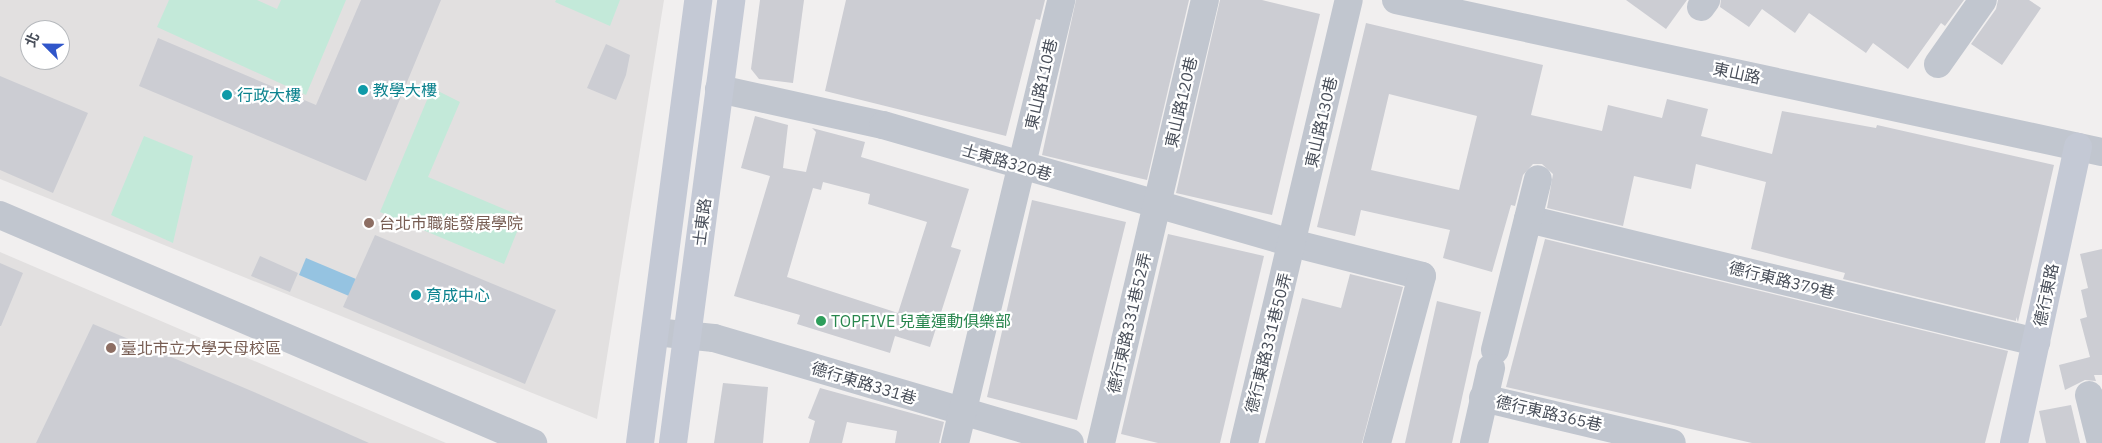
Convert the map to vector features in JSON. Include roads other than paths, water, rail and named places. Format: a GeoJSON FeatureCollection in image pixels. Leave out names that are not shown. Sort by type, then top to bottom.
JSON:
{"type":"FeatureCollection","features":[{"type":"Feature","properties":{"kind":"street","name":"士東路"},"geometry":{"type":"LineString","coordinates":[[640,443],[698,0]]}},
{"type":"Feature","properties":{"kind":"street","name":"士東路"},"geometry":{"type":"LineString","coordinates":[[673,443],[731,0]]}},
{"type":"Feature","properties":{"kind":"street","name":"東山路110巷"},"geometry":{"type":"LineString","coordinates":[[955,443],[1061,0]]}},
{"type":"Feature","properties":{"kind":"street","name":"東山路120巷"},"geometry":{"type":"LineString","coordinates":[[1156,204],[1205,0]]}},
{"type":"Feature","properties":{"kind":"street","name":"東山路130巷"},"geometry":{"type":"LineString","coordinates":[[1292,243],[1349,0]]}},
{"type":"Feature","properties":{"kind":"street","name":"東山路"},"geometry":{"type":"LineString","coordinates":[[1396,0],[2090,149]]}},
{"type":"Feature","properties":{"kind":"street"},"geometry":{"type":"LineString","coordinates":[[1938,64],[1983,0]]}},
{"type":"Feature","properties":{"kind":"street","name":"士東路320巷"},"geometry":{"type":"LineString","coordinates":[[719,90],[883,125],[1021,167],[1292,243],[1422,276],[1377,443]]}},
{"type":"Feature","properties":{"kind":"street","name":"德行東路"},"geometry":{"type":"LineString","coordinates":[[2014,443],[2036,342],[2090,149]]}},
{"type":"Feature","properties":{"kind":"street"},"geometry":{"type":"LineString","coordinates":[[1474,443],[1483,398],[1538,179]]}},
{"type":"Feature","properties":{"kind":"street","name":"德行東路331巷52弄"},"geometry":{"type":"LineString","coordinates":[[1100,443],[1156,204]]}},
{"type":"Feature","properties":{"kind":"street"},"geometry":{"type":"LineString","coordinates":[[0,215],[533,443]]}},
{"type":"Feature","properties":{"kind":"street","name":"德行東路379巷"},"geometry":{"type":"LineString","coordinates":[[1528,218],[2036,342]]}},
{"type":"Feature","properties":{"kind":"street","name":"德行東路331巷50弄"},"geometry":{"type":"LineString","coordinates":[[1244,443],[1292,243]]}},
{"type":"Feature","properties":{"kind":"street","name":"德行東路331巷"},"geometry":{"type":"LineString","coordinates":[[655,332],[714,338],[1070,443]]}},
{"type":"Feature","properties":{"kind":"street"},"geometry":{"type":"LineString","coordinates":[[2089,394],[2101,443]]}},
{"type":"Feature","properties":{"kind":"street","name":"德行東路365巷"},"geometry":{"type":"LineString","coordinates":[[1483,398],[1672,443]]}},
{"type":"Feature","properties":{"kind":"water"},"geometry":{"type":"Polygon","coordinates":[[[306,258],[356,279],[349,296],[299,275],[306,258]]]}},
{"type":"Feature","properties":{"kind":"place","name":"教學大樓"},"geometry":{"type":"Point","coordinates":[363,90]}},
{"type":"Feature","properties":{"kind":"place","name":"行政大樓"},"geometry":{"type":"Point","coordinates":[227,95]}},
{"type":"Feature","properties":{"kind":"place","name":"台北市職能發展學院"},"geometry":{"type":"Point","coordinates":[369,223]}},
{"type":"Feature","properties":{"kind":"place","name":"育成中心"},"geometry":{"type":"Point","coordinates":[416,295]}},
{"type":"Feature","properties":{"kind":"place","name":"TOPFIVE 兒童運動俱樂部"},"geometry":{"type":"Point","coordinates":[821,321]}},
{"type":"Feature","properties":{"kind":"place","name":"臺北市立大學天母校區"},"geometry":{"type":"Point","coordinates":[111,348]}}]}
